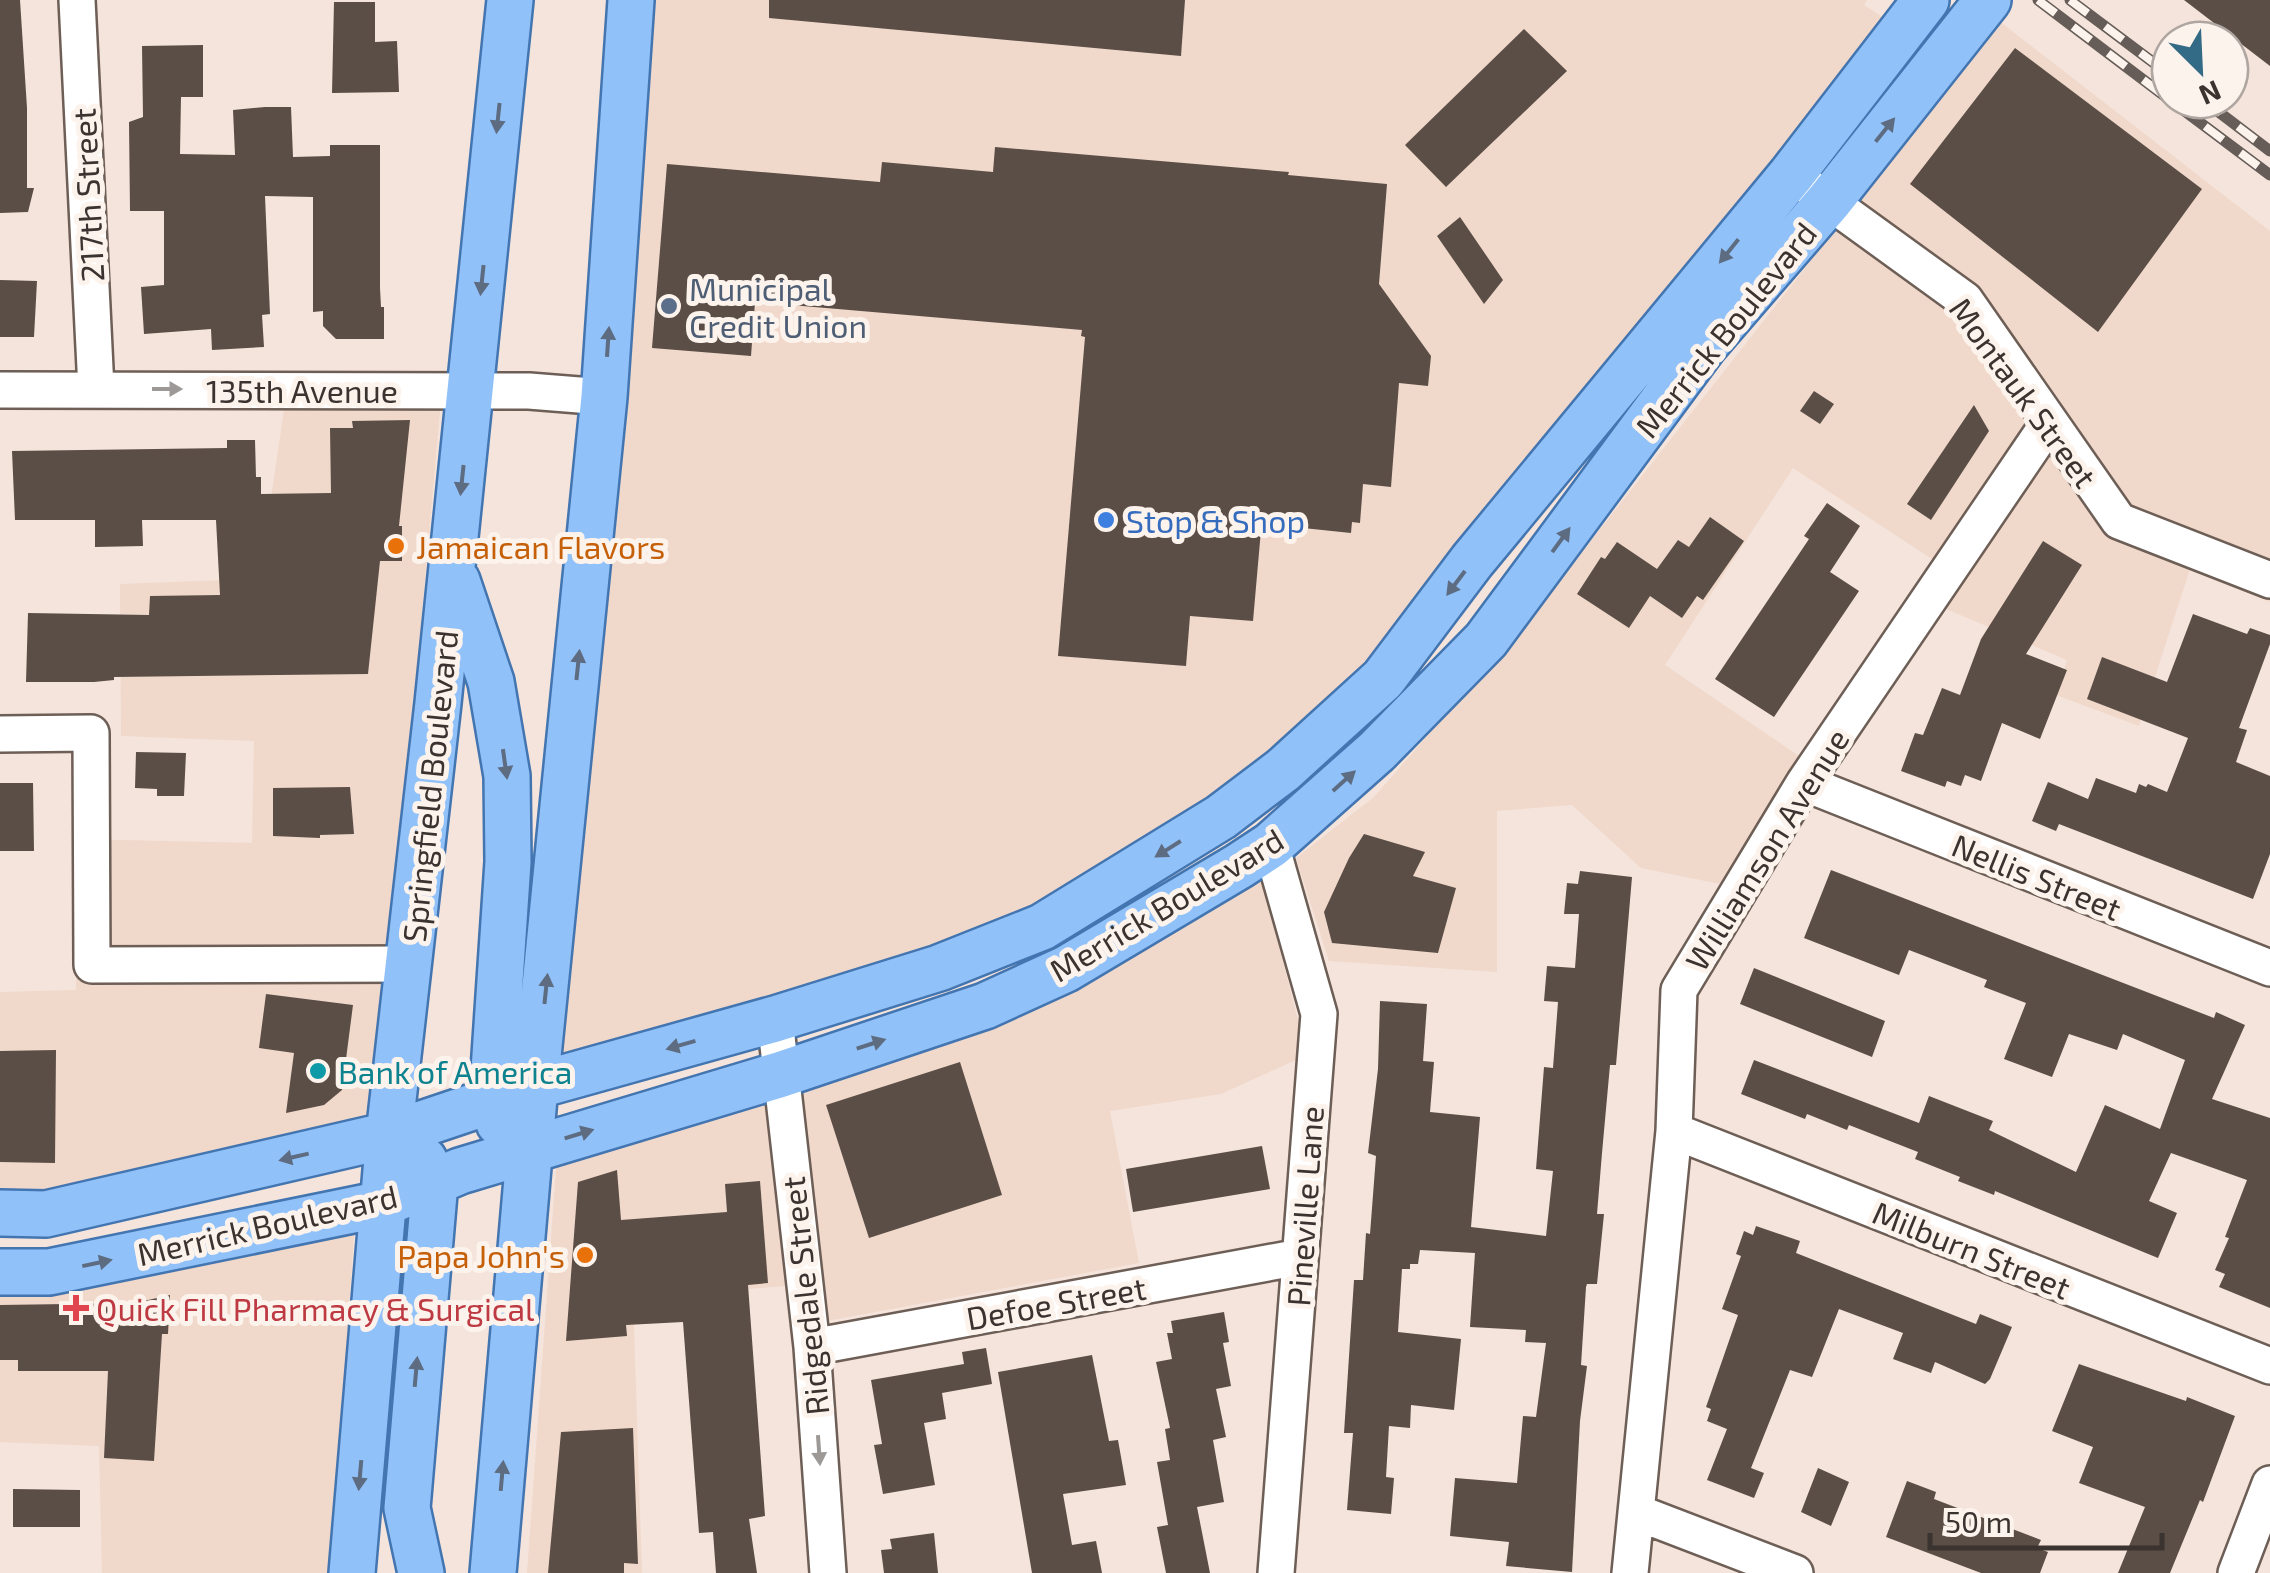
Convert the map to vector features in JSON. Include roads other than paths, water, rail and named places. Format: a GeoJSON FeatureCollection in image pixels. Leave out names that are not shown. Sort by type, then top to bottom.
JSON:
{"type":"FeatureCollection","features":[{"type":"Feature","properties":{"kind":"main road","name":"Springfield Boulevard"},"geometry":{"type":"LineString","coordinates":[[352,1573],[382,1204],[510,0]]}},
{"type":"Feature","properties":{"kind":"main road"},"geometry":{"type":"LineString","coordinates":[[494,1573],[535,1086],[604,397],[631,0]]}},
{"type":"Feature","properties":{"kind":"main road","name":"Merrick Boulevard"},"geometry":{"type":"LineString","coordinates":[[0,1214],[46,1214],[389,1136],[535,1086],[775,1019],[938,968],[1042,927],[1220,817],[1284,770],[1383,680],[1472,562],[1790,175],[1926,0]]}},
{"type":"Feature","properties":{"kind":"main road","name":"Merrick Boulevard"},"geometry":{"type":"LineString","coordinates":[[0,1272],[49,1272],[382,1204],[531,1149],[779,1075],[985,1006],[1066,969],[1270,845],[1378,751],[1486,640],[1703,347],[1829,201],[1988,0]]}},
{"type":"Feature","properties":{"kind":"main road"},"geometry":{"type":"LineString","coordinates":[[452,569],[491,682],[508,776],[508,862],[492,1100],[503,1131],[531,1149]]}},
{"type":"Feature","properties":{"kind":"main road"},"geometry":{"type":"LineString","coordinates":[[389,1136],[408,1145],[424,1160],[435,1182],[407,1508],[421,1573]]}},
{"type":"Feature","properties":{"kind":"street","name":"217th Street"},"geometry":{"type":"LineString","coordinates":[[77,0],[96,389]]}},
{"type":"Feature","properties":{"kind":"street","name":"Montauk Street"},"geometry":{"type":"LineString","coordinates":[[1790,175],[1965,300],[2119,521],[2270,580]]}},
{"type":"Feature","properties":{"kind":"street","name":"135th Avenue"},"geometry":{"type":"LineString","coordinates":[[0,390],[471,391],[604,397]]}},
{"type":"Feature","properties":{"kind":"street","name":"Williamson Avenue"},"geometry":{"type":"LineString","coordinates":[[1630,1573],[1674,1131],[1679,990],[1804,783],[2048,424]]}},
{"type":"Feature","properties":{"kind":"street"},"geometry":{"type":"LineString","coordinates":[[0,734],[91,733],[92,964],[410,964]]}},
{"type":"Feature","properties":{"kind":"street","name":"Nellis Street"},"geometry":{"type":"LineString","coordinates":[[1804,783],[2270,968]]}},
{"type":"Feature","properties":{"kind":"street","name":"Pineville Lane"},"geometry":{"type":"LineString","coordinates":[[1270,845],[1320,1014],[1276,1573]]}},
{"type":"Feature","properties":{"kind":"street","name":"Ridgedale Street"},"geometry":{"type":"LineString","coordinates":[[775,1019],[812,1347],[828,1573]]}},
{"type":"Feature","properties":{"kind":"street","name":"Milburn Street"},"geometry":{"type":"LineString","coordinates":[[1674,1131],[2270,1366]]}},
{"type":"Feature","properties":{"kind":"street","name":"Defoe Street"},"geometry":{"type":"LineString","coordinates":[[812,1347],[1300,1257]]}},
{"type":"Feature","properties":{"kind":"street"},"geometry":{"type":"LineString","coordinates":[[2236,1573],[2270,1484]]}},
{"type":"Feature","properties":{"kind":"street"},"geometry":{"type":"LineString","coordinates":[[1636,1512],[1795,1573]]}},
{"type":"Feature","properties":{"kind":"railway"},"geometry":{"type":"LineString","coordinates":[[2038,0],[2150,85]]}},
{"type":"Feature","properties":{"kind":"railway"},"geometry":{"type":"LineString","coordinates":[[2070,0],[2150,60]]}},
{"type":"Feature","properties":{"kind":"railway"},"geometry":{"type":"LineString","coordinates":[[2197,120],[2270,175]]}},
{"type":"Feature","properties":{"kind":"railway"},"geometry":{"type":"LineString","coordinates":[[2229,120],[2270,151]]}},
{"type":"Feature","properties":{"kind":"place","name":"Municipal Credit Union"},"geometry":{"type":"Point","coordinates":[669,306]}},
{"type":"Feature","properties":{"kind":"place","name":"Stop & Shop"},"geometry":{"type":"Point","coordinates":[1106,520]}},
{"type":"Feature","properties":{"kind":"place","name":"Jamaican Flavors"},"geometry":{"type":"Point","coordinates":[396,546]}},
{"type":"Feature","properties":{"kind":"place","name":"Bank of America"},"geometry":{"type":"Point","coordinates":[318,1071]}},
{"type":"Feature","properties":{"kind":"place","name":"Papa John's"},"geometry":{"type":"Point","coordinates":[585,1255]}},
{"type":"Feature","properties":{"kind":"place","name":"Quick Fill Pharmacy & Surgical"},"geometry":{"type":"Point","coordinates":[76,1308]}}]}
